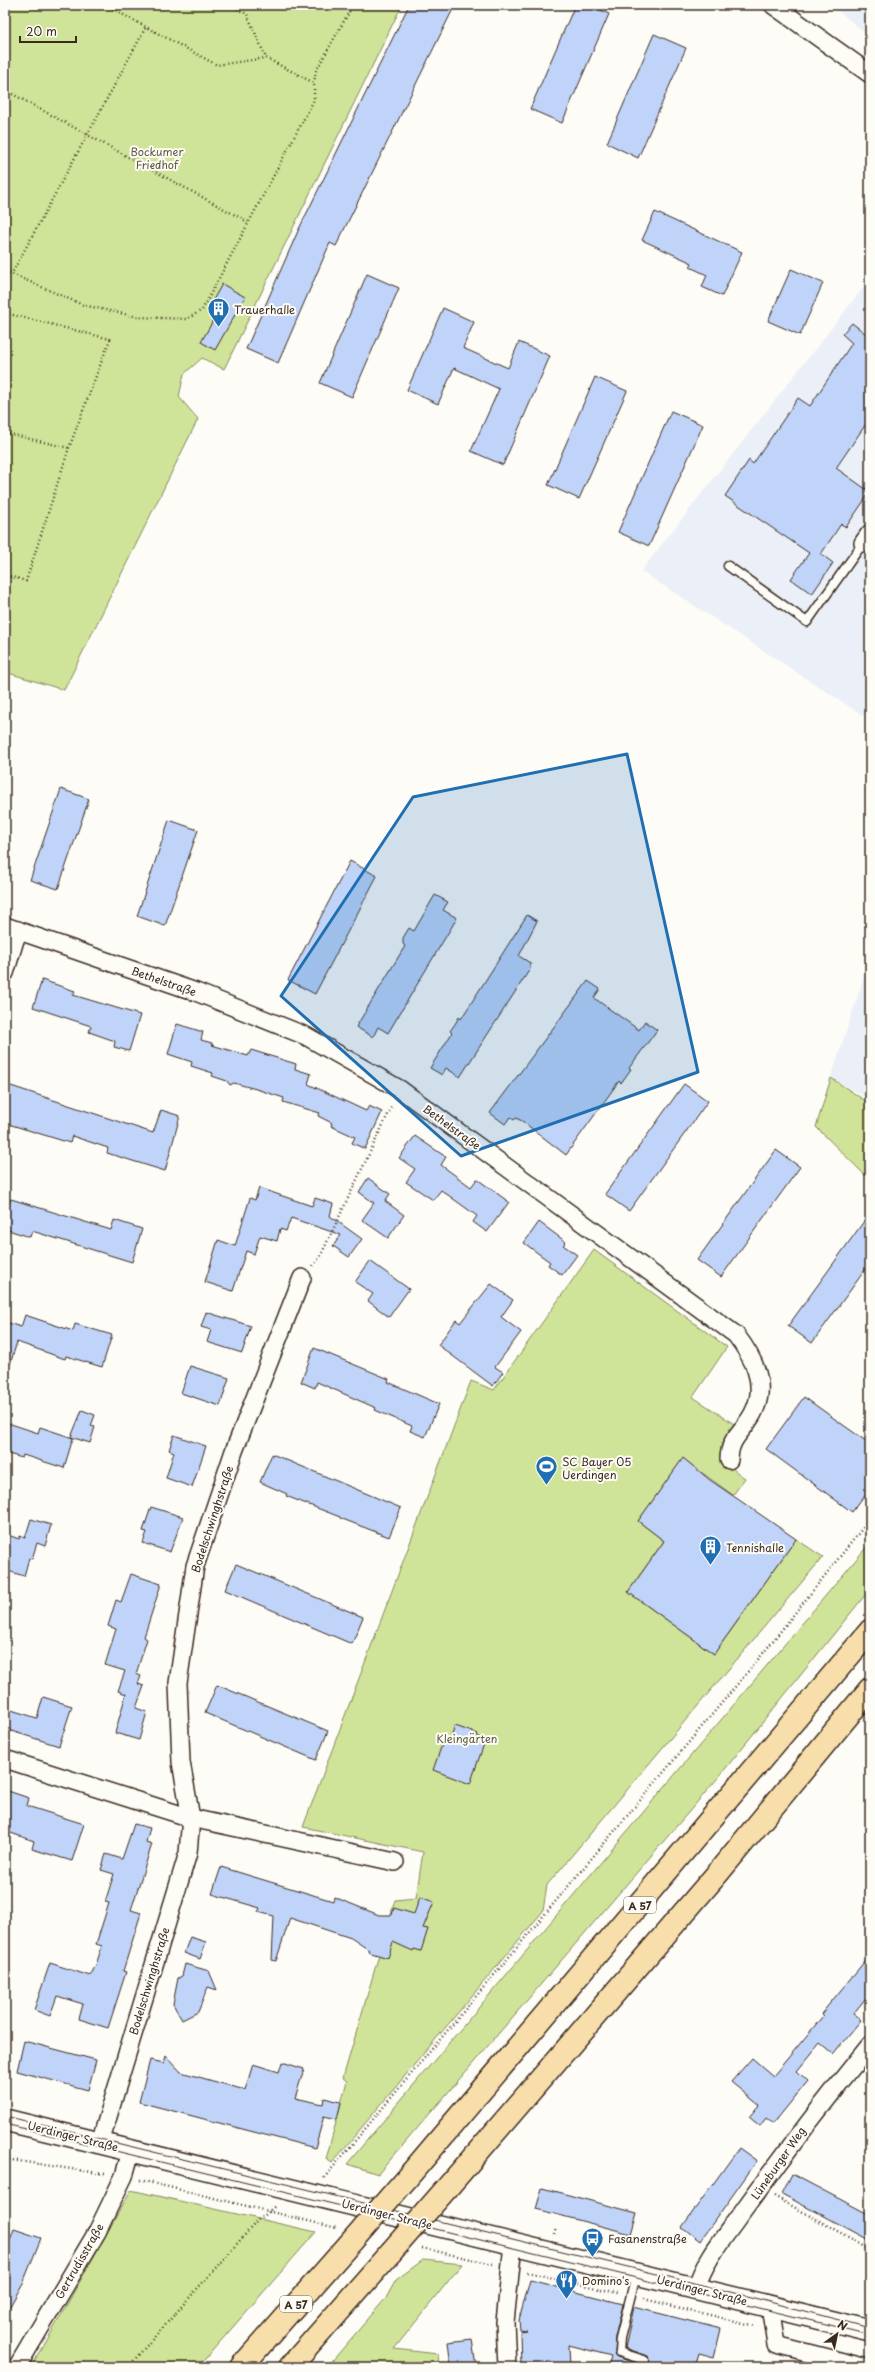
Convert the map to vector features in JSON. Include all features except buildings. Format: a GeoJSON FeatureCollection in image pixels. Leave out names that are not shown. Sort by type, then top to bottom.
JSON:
{"type":"FeatureCollection","features":[{"type":"Feature","properties":{"kind":"highway","name":"A 57"},"geometry":{"type":"LineString","coordinates":[[241,2367],[407,2178],[870,1631]]}},
{"type":"Feature","properties":{"kind":"highway"},"geometry":{"type":"LineString","coordinates":[[290,2367],[447,2188],[717,1874],[870,1689]]}},
{"type":"Feature","properties":{"kind":"street"},"geometry":{"type":"LineString","coordinates":[[773,5],[870,74]]}},
{"type":"Feature","properties":{"kind":"street"},"geometry":{"type":"LineString","coordinates":[[5,973],[12,928]]}},
{"type":"Feature","properties":{"kind":"street","name":"Bethelstraße"},"geometry":{"type":"LineString","coordinates":[[12,928],[196,992],[306,1036],[401,1090],[736,1335],[750,1353],[757,1370],[758,1392],[755,1409],[729,1448],[729,1460]]}},
{"type":"Feature","properties":{"kind":"street","name":"Bodelschwinghstraße"},"geometry":{"type":"LineString","coordinates":[[100,2143],[188,1853],[192,1818],[180,1762],[178,1684],[195,1566],[234,1451],[302,1278]]}},
{"type":"Feature","properties":{"kind":"street"},"geometry":{"type":"LineString","coordinates":[[5,1759],[192,1818],[395,1862]]}},
{"type":"Feature","properties":{"kind":"street","name":"Lüneburger Weg"},"geometry":{"type":"LineString","coordinates":[[696,2289],[707,2262],[807,2122],[870,2044]]}},
{"type":"Feature","properties":{"kind":"street","name":"Uerdinger Straße"},"geometry":{"type":"LineString","coordinates":[[5,2120],[870,2331]]}},
{"type":"Feature","properties":{"kind":"street","name":"Gertrudisstraße"},"geometry":{"type":"LineString","coordinates":[[17,2367],[97,2232],[124,2176],[130,2150]]}},
{"type":"Feature","properties":{"kind":"street"},"geometry":{"type":"LineString","coordinates":[[507,2367],[505,2322],[514,2244]]}},
{"type":"Feature","properties":{"kind":"street"},"geometry":{"type":"LineString","coordinates":[[770,2306],[776,2345],[837,2364],[863,2367]]}},
{"type":"Feature","properties":{"kind":"street"},"geometry":{"type":"LineString","coordinates":[[5,2360],[17,2367]]}},
{"type":"Feature","properties":{"kind":"lane"},"geometry":{"type":"LineString","coordinates":[[728,566],[807,622],[866,538]]}},
{"type":"Feature","properties":{"kind":"lane"},"geometry":{"type":"LineString","coordinates":[[636,2274],[618,2352],[644,2360],[643,2367]]}},
{"type":"Feature","properties":{"kind":"path"},"geometry":{"type":"LineString","coordinates":[[105,5],[218,65],[266,58],[314,83]]}},
{"type":"Feature","properties":{"kind":"path"},"geometry":{"type":"LineString","coordinates":[[230,5],[247,14],[266,58]]}},
{"type":"Feature","properties":{"kind":"path"},"geometry":{"type":"LineString","coordinates":[[5,271],[11,275],[83,305],[138,317],[187,319],[202,310],[314,100],[316,71],[353,5]]}},
{"type":"Feature","properties":{"kind":"path"},"geometry":{"type":"LineString","coordinates":[[11,275],[146,27]]}},
{"type":"Feature","properties":{"kind":"path"},"geometry":{"type":"LineString","coordinates":[[5,90],[248,222]]}},
{"type":"Feature","properties":{"kind":"path"},"geometry":{"type":"LineString","coordinates":[[5,313],[110,339],[69,448],[26,581],[5,575]]}},
{"type":"Feature","properties":{"kind":"path"},"geometry":{"type":"LineString","coordinates":[[5,433],[69,448]]}},
{"type":"Feature","properties":{"kind":"path"},"geometry":{"type":"LineString","coordinates":[[302,1278],[320,1257],[388,1113],[401,1090]]}},
{"type":"Feature","properties":{"kind":"path"},"geometry":{"type":"LineString","coordinates":[[128,2367],[258,2220],[317,2186],[751,1668],[870,1519]]}},
{"type":"Feature","properties":{"kind":"path"},"geometry":{"type":"LineString","coordinates":[[760,2188],[870,2249]]}},
{"type":"Feature","properties":{"kind":"highlighted area"},"geometry":{"type":"Polygon","coordinates":[[[627,754],[698,1072],[461,1156],[281,996],[413,797],[627,754]]]}},
{"type":"Feature","properties":{"kind":"shaded area"},"geometry":{"type":"Polygon","coordinates":[[[831,5],[870,5],[870,37],[831,5]]]}},
{"type":"Feature","properties":{"kind":"shaded area"},"geometry":{"type":"Polygon","coordinates":[[[870,279],[870,720],[641,571],[870,279]]]}},
{"type":"Feature","properties":{"kind":"shaded area"},"geometry":{"type":"Polygon","coordinates":[[[870,958],[870,1100],[831,1078],[870,958]]]}},
{"type":"Feature","properties":{"kind":"green space","name":"Bockumer Friedhof"},"geometry":{"type":"Polygon","coordinates":[[[5,5],[402,5],[224,369],[202,358],[184,374],[179,397],[198,419],[64,690],[5,672],[5,5]]]}},
{"type":"Feature","properties":{"kind":"green space"},"geometry":{"type":"Polygon","coordinates":[[[831,1078],[870,1104],[870,1180],[816,1127],[831,1078]]]}},
{"type":"Feature","properties":{"kind":"green space","name":"Kleingärten"},"geometry":{"type":"Polygon","coordinates":[[[594,1250],[727,1347],[693,1397],[734,1424],[726,1441],[724,1454],[730,1466],[745,1478],[733,1495],[683,1459],[638,1521],[664,1541],[628,1592],[714,1654],[796,1539],[823,1557],[547,1885],[543,1911],[332,2163],[326,2159],[347,2081],[343,2078],[395,1900],[416,1898],[423,1852],[303,1827],[471,1381],[494,1390],[594,1250]]]}},
{"type":"Feature","properties":{"kind":"green space"},"geometry":{"type":"Polygon","coordinates":[[[870,1543],[870,1589],[717,1779],[378,2174],[347,2164],[870,1543]]]}},
{"type":"Feature","properties":{"kind":"green space"},"geometry":{"type":"Polygon","coordinates":[[[131,2190],[316,2232],[198,2367],[30,2367],[41,2351],[131,2190]]]}},
{"type":"Feature","properties":{"kind":"green space"},"geometry":{"type":"Polygon","coordinates":[[[423,2260],[462,2264],[394,2349],[438,2354],[439,2367],[327,2367],[386,2298],[396,2280],[423,2260]]]}},
{"type":"Feature","properties":{"kind":"tram line"},"geometry":{"type":"LineString","coordinates":[[5,2116],[731,2292],[870,2328]]}},
{"type":"Feature","properties":{"kind":"tram line"},"geometry":{"type":"LineString","coordinates":[[5,2124],[870,2335]]}},
{"type":"Feature","properties":{"kind":"place","name":"Trauerhalle"},"geometry":{"type":"Point","coordinates":[218,328]}},
{"type":"Feature","properties":{"kind":"place","name":"SC Bayer 05 Uerdingen"},"geometry":{"type":"Point","coordinates":[547,1486]}},
{"type":"Feature","properties":{"kind":"place","name":"Tennishalle"},"geometry":{"type":"Point","coordinates":[711,1566]}},
{"type":"Feature","properties":{"kind":"place","name":"Fasanenstraße"},"geometry":{"type":"Point","coordinates":[592,2258]}},
{"type":"Feature","properties":{"kind":"place","name":"Domino's"},"geometry":{"type":"Point","coordinates":[566,2300]}}]}
